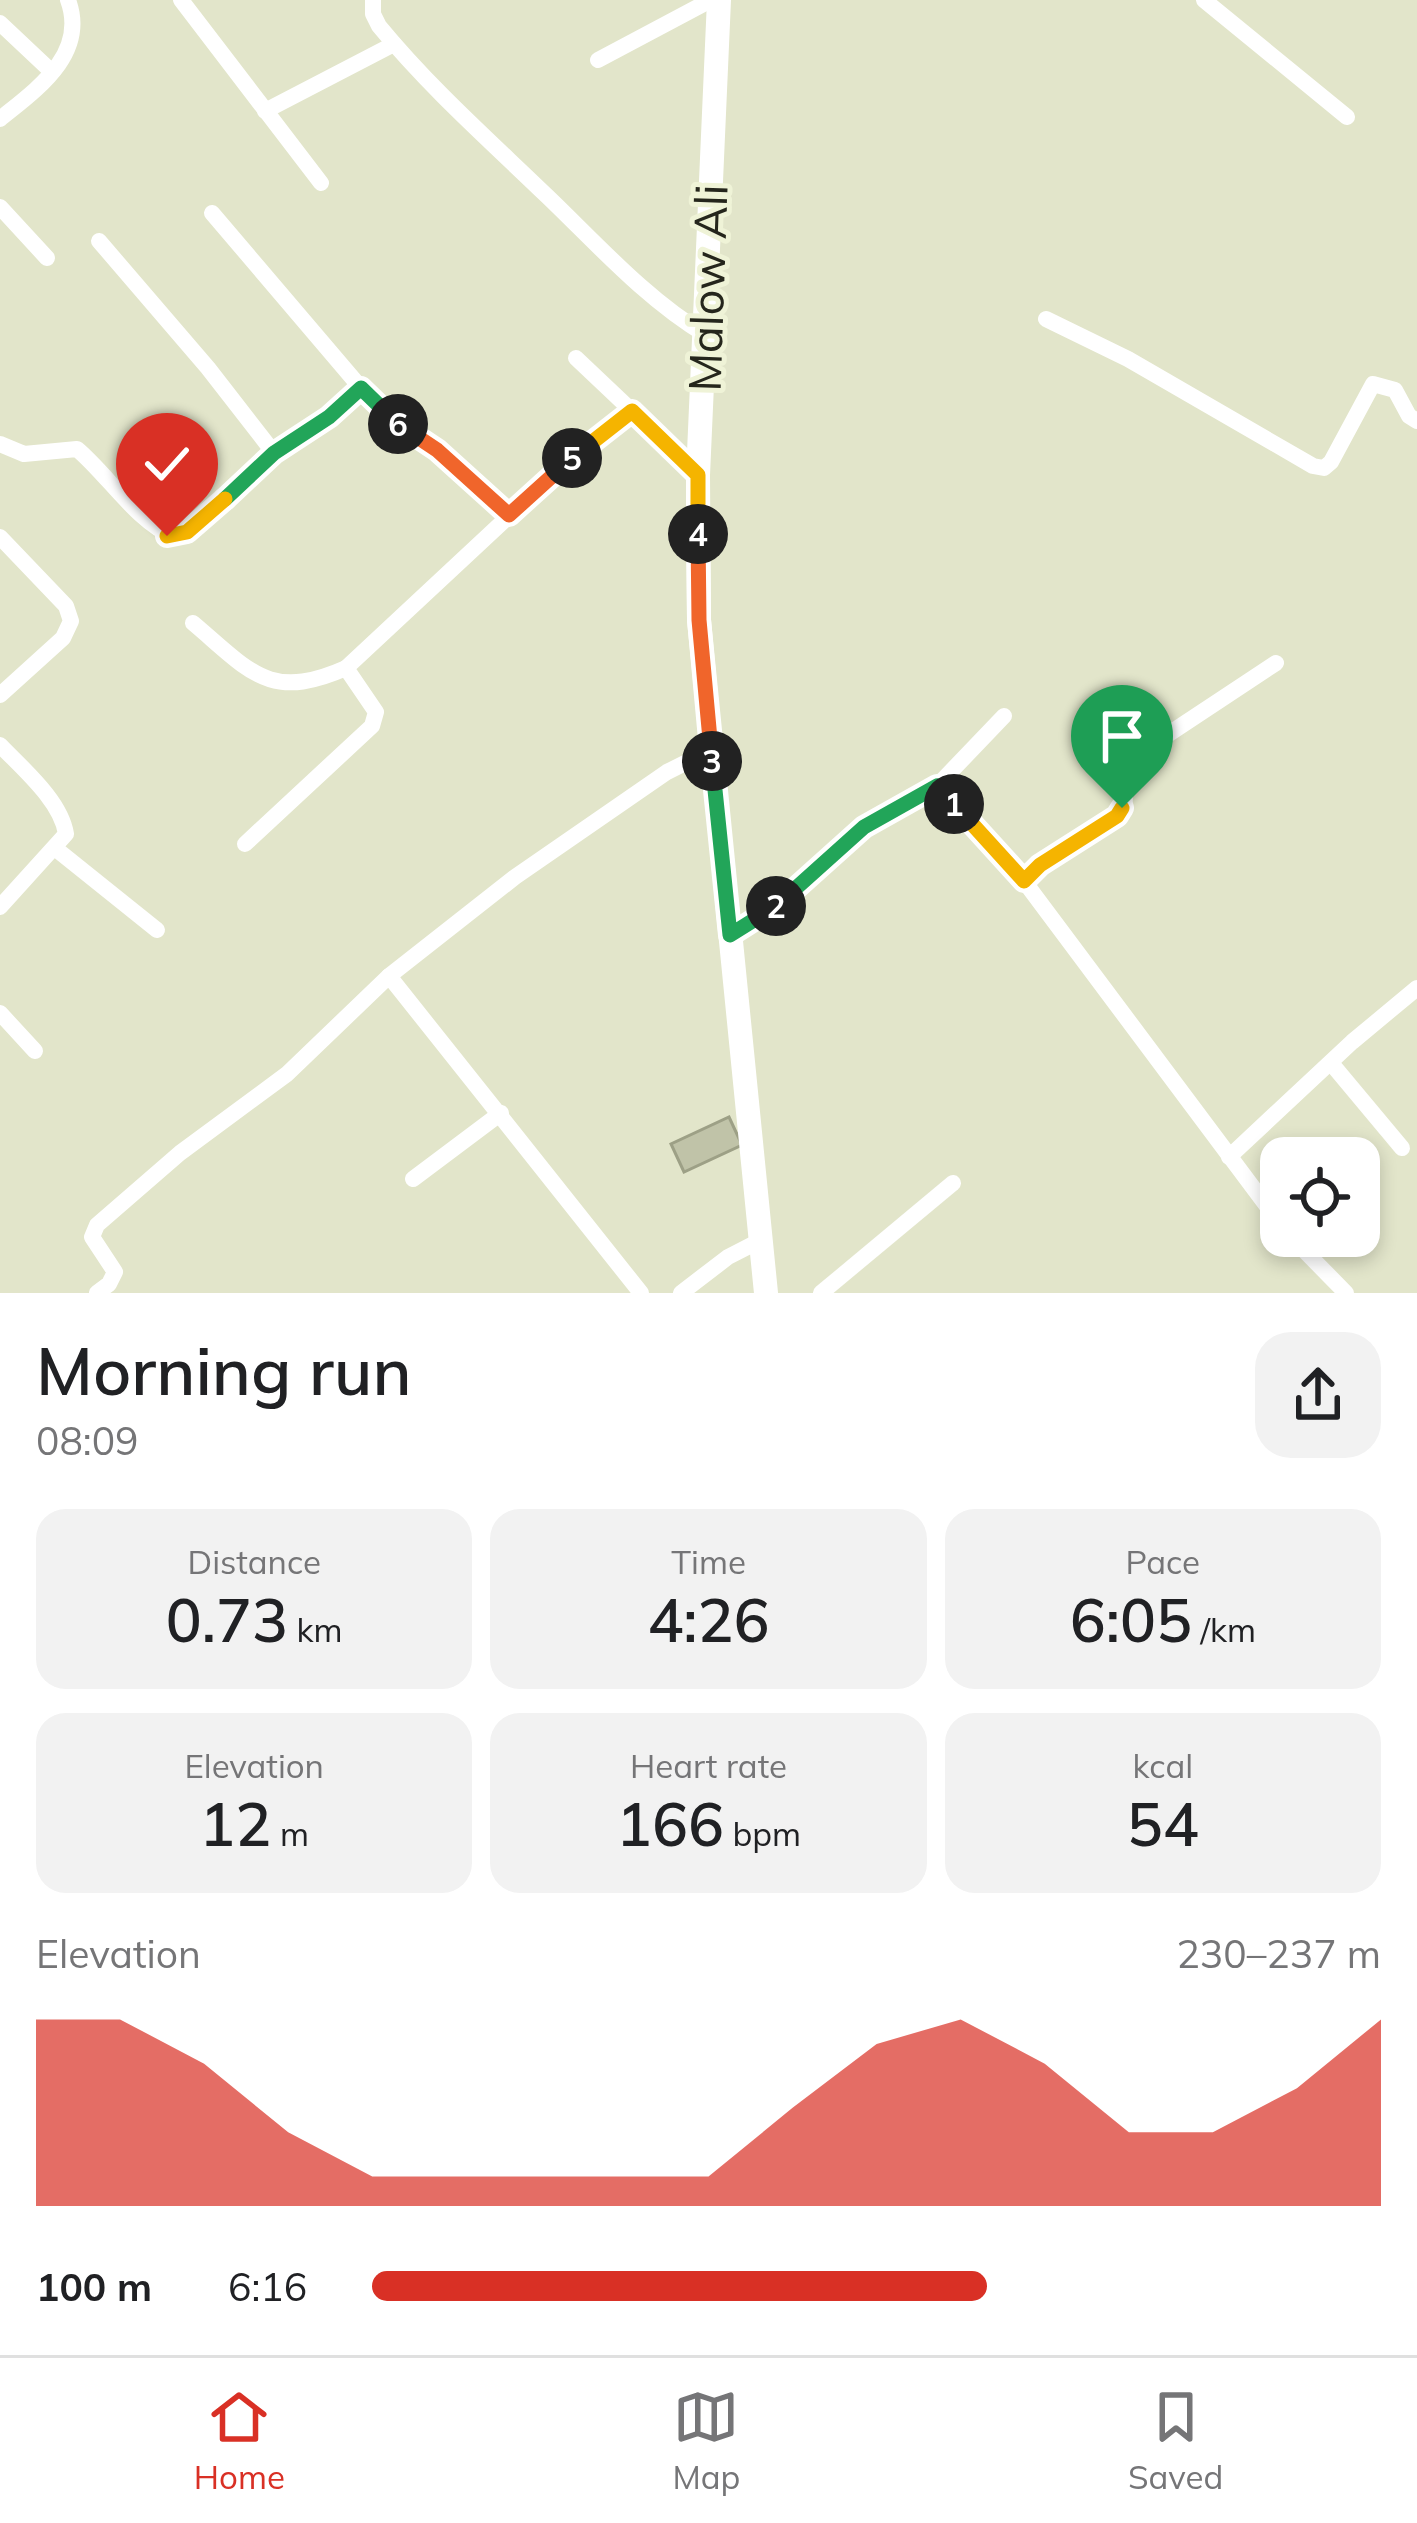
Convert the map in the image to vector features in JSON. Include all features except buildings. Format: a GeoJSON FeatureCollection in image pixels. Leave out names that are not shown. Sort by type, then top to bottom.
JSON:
{"type":"FeatureCollection","features":[{"type":"Feature","properties":{"kind":"street"},"geometry":{"type":"LineString","coordinates":[[0,119],[66,55],[73,37],[68,0]]}},
{"type":"Feature","properties":{"kind":"street"},"geometry":{"type":"LineString","coordinates":[[181,0],[321,183]]}},
{"type":"Feature","properties":{"kind":"street"},"geometry":{"type":"LineString","coordinates":[[373,0],[373,14],[394,44],[616,263],[706,335]]}},
{"type":"Feature","properties":{"kind":"street"},"geometry":{"type":"LineString","coordinates":[[598,60],[715,0]]}},
{"type":"Feature","properties":{"kind":"street","name":"Malow Ali"},"geometry":{"type":"LineString","coordinates":[[715,0],[698,475],[699,620],[766,1293]]}},
{"type":"Feature","properties":{"kind":"street"},"geometry":{"type":"LineString","coordinates":[[1204,0],[1347,117]]}},
{"type":"Feature","properties":{"kind":"street"},"geometry":{"type":"LineString","coordinates":[[0,23],[52,72]]}},
{"type":"Feature","properties":{"kind":"street"},"geometry":{"type":"LineString","coordinates":[[265,111],[394,44]]}},
{"type":"Feature","properties":{"kind":"street"},"geometry":{"type":"LineString","coordinates":[[0,207],[47,258]]}},
{"type":"Feature","properties":{"kind":"street"},"geometry":{"type":"LineString","coordinates":[[212,213],[388,417],[437,450],[509,515]]}},
{"type":"Feature","properties":{"kind":"street"},"geometry":{"type":"LineString","coordinates":[[99,241],[274,453]]}},
{"type":"Feature","properties":{"kind":"street"},"geometry":{"type":"LineString","coordinates":[[1046,319],[1129,359],[1313,466],[1331,462],[1373,384],[1382,383],[1400,394],[1409,416],[1417,421]]}},
{"type":"Feature","properties":{"kind":"street"},"geometry":{"type":"LineString","coordinates":[[576,358],[698,475]]}},
{"type":"Feature","properties":{"kind":"street"},"geometry":{"type":"LineString","coordinates":[[0,444],[24,454],[77,449],[174,538],[200,522],[274,453],[329,417],[361,388]]}},
{"type":"Feature","properties":{"kind":"street"},"geometry":{"type":"LineString","coordinates":[[193,623],[251,671],[281,683],[317,680],[346,668],[596,435],[632,411]]}},
{"type":"Feature","properties":{"kind":"street"},"geometry":{"type":"LineString","coordinates":[[0,537],[66,606],[71,621],[63,638],[0,695]]}},
{"type":"Feature","properties":{"kind":"street"},"geometry":{"type":"LineString","coordinates":[[1024,881],[1040,865],[1117,816],[1125,801],[1122,776],[1137,755],[1276,664]]}},
{"type":"Feature","properties":{"kind":"street"},"geometry":{"type":"LineString","coordinates":[[245,844],[372,726],[376,712],[346,668]]}},
{"type":"Feature","properties":{"kind":"street"},"geometry":{"type":"LineString","coordinates":[[730,935],[793,894],[877,818],[937,786],[1004,716]]}},
{"type":"Feature","properties":{"kind":"street"},"geometry":{"type":"LineString","coordinates":[[0,745],[64,820],[66,834],[0,907]]}},
{"type":"Feature","properties":{"kind":"street"},"geometry":{"type":"LineString","coordinates":[[97,1293],[115,1272],[92,1237],[98,1225],[180,1153],[287,1074],[389,976],[578,830],[667,772],[711,751]]}},
{"type":"Feature","properties":{"kind":"street"},"geometry":{"type":"LineString","coordinates":[[937,786],[1024,881],[1260,1198]]}},
{"type":"Feature","properties":{"kind":"street"},"geometry":{"type":"LineString","coordinates":[[56,849],[158,930]]}},
{"type":"Feature","properties":{"kind":"street"},"geometry":{"type":"LineString","coordinates":[[389,976],[641,1293]]}},
{"type":"Feature","properties":{"kind":"street"},"geometry":{"type":"LineString","coordinates":[[1229,1157],[1417,988]]}},
{"type":"Feature","properties":{"kind":"street"},"geometry":{"type":"LineString","coordinates":[[0,1012],[35,1051]]}},
{"type":"Feature","properties":{"kind":"street"},"geometry":{"type":"LineString","coordinates":[[1331,1063],[1402,1148]]}},
{"type":"Feature","properties":{"kind":"street"},"geometry":{"type":"LineString","coordinates":[[412,1179],[501,1113]]}},
{"type":"Feature","properties":{"kind":"street"},"geometry":{"type":"LineString","coordinates":[[820,1293],[953,1183]]}},
{"type":"Feature","properties":{"kind":"street"},"geometry":{"type":"LineString","coordinates":[[681,1293],[728,1257],[761,1240]]}},
{"type":"Feature","properties":{"kind":"street"},"geometry":{"type":"LineString","coordinates":[[1312,1257],[1346,1293]]}},
{"type":"Feature","properties":{"kind":"route"},"geometry":{"type":"LineString","coordinates":[[167,536],[181,536],[200,522],[274,453],[329,417],[361,388],[374,405],[437,450],[509,515],[596,435],[632,411],[698,475],[699,620],[730,935],[793,894],[839,848],[889,809],[937,786],[1024,881],[1122,808]]}}]}
